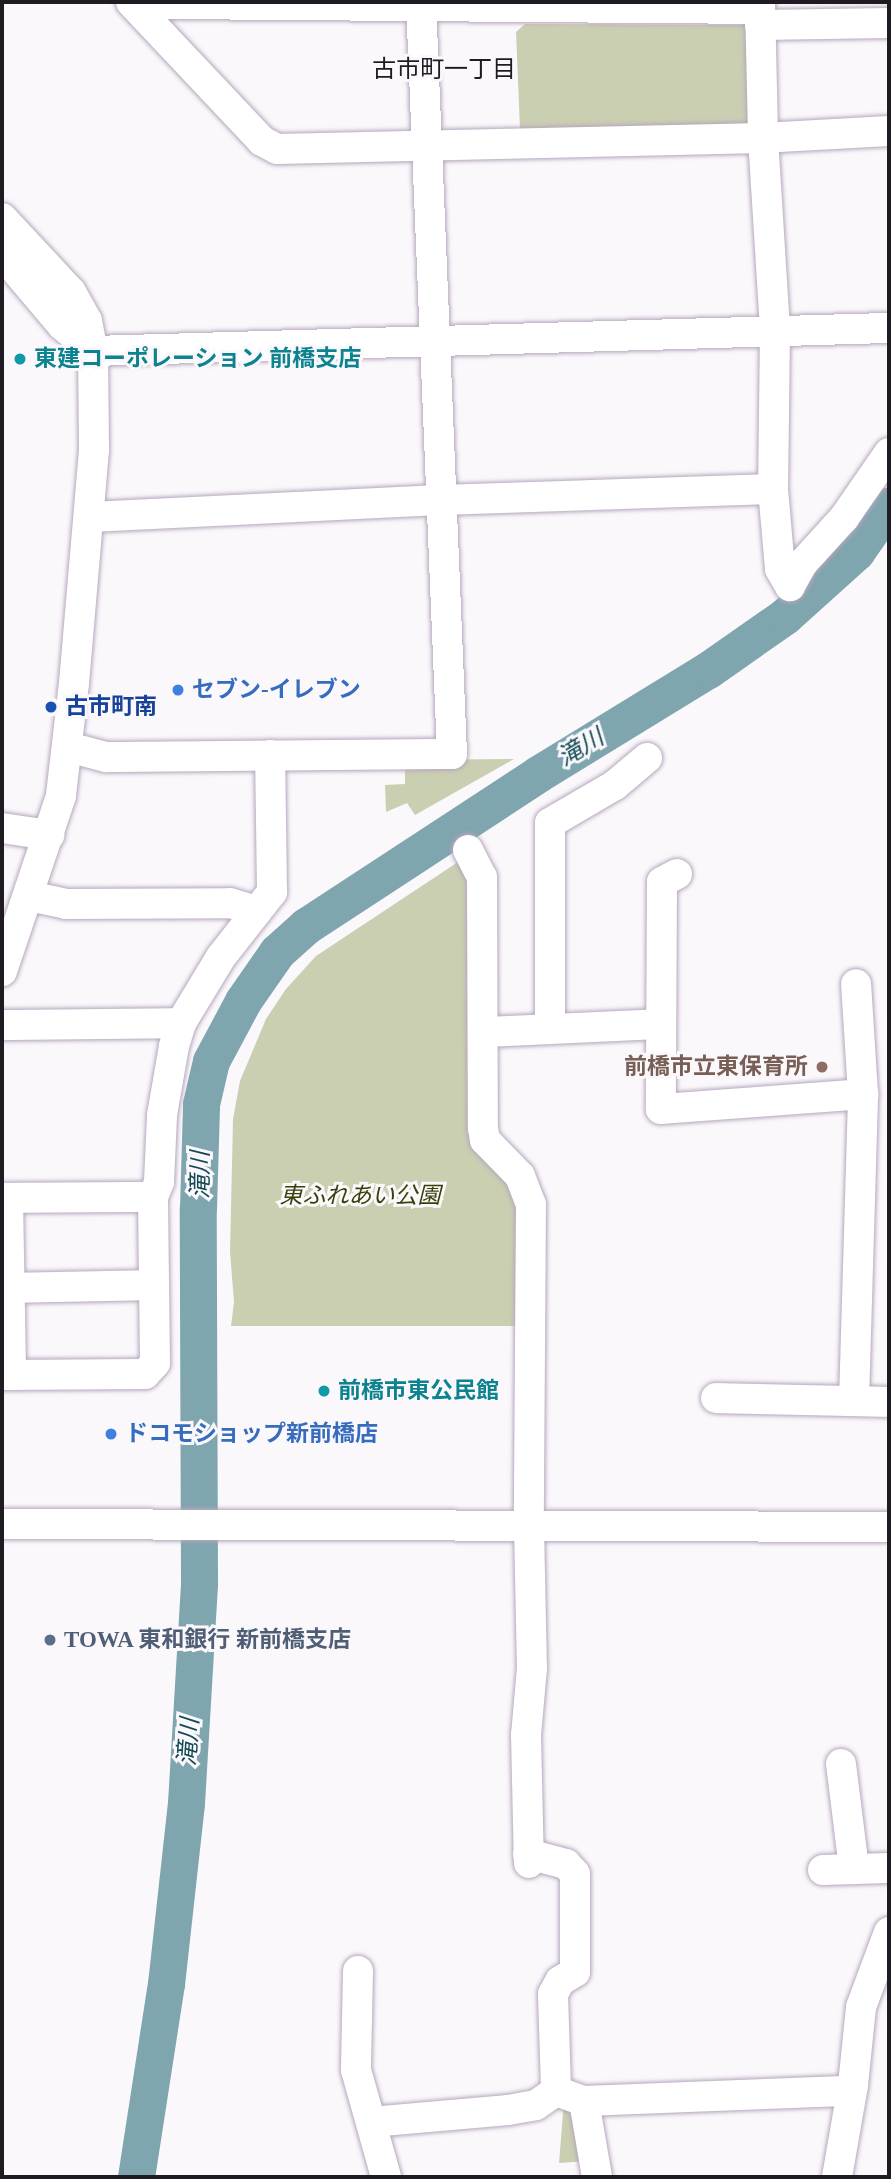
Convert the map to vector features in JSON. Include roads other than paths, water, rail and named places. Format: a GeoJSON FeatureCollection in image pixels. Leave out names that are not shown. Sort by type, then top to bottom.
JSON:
{"type":"FeatureCollection","features":[{"type":"Feature","properties":{"kind":"street"},"geometry":{"type":"LineString","coordinates":[[137,8],[169,4],[421,4],[760,12],[889,23]]}},
{"type":"Feature","properties":{"kind":"street"},"geometry":{"type":"LineString","coordinates":[[68,747],[106,757],[452,754],[421,4]]}},
{"type":"Feature","properties":{"kind":"street"},"geometry":{"type":"LineString","coordinates":[[137,8],[268,146],[277,149],[763,138],[889,131]]}},
{"type":"Feature","properties":{"kind":"street"},"geometry":{"type":"LineString","coordinates":[[760,12],[763,138],[775,331],[773,489],[780,569],[790,586],[803,563],[844,518],[889,453]]}},
{"type":"Feature","properties":{"kind":"street"},"geometry":{"type":"LineString","coordinates":[[2,218],[80,303],[93,351],[94,450],[90,517],[61,796],[2,971]]}},
{"type":"Feature","properties":{"kind":"street"},"geometry":{"type":"LineString","coordinates":[[2,254],[62,326],[93,351],[889,328]]}},
{"type":"Feature","properties":{"kind":"street"},"geometry":{"type":"LineString","coordinates":[[90,517],[440,500],[773,489]]}},
{"type":"Feature","properties":{"kind":"street"},"geometry":{"type":"LineString","coordinates":[[153,1197],[5,1198],[9,1288],[6,1375],[145,1374],[155,1363],[153,1197],[159,1181],[162,1115],[181,1023],[221,957],[272,892],[270,755]]}},
{"type":"Feature","properties":{"kind":"street"},"geometry":{"type":"LineString","coordinates":[[550,1028],[550,823],[615,785],[647,758]]}},
{"type":"Feature","properties":{"kind":"street"},"geometry":{"type":"LineString","coordinates":[[2,828],[49,835]]}},
{"type":"Feature","properties":{"kind":"street"},"geometry":{"type":"LineString","coordinates":[[468,850],[482,877],[485,1140],[520,1176],[531,1204],[529,1527],[532,1668],[526,1735],[528,1859],[566,1864],[575,1874],[575,1972],[560,1981],[553,1994],[556,2091]]}},
{"type":"Feature","properties":{"kind":"street"},"geometry":{"type":"LineString","coordinates":[[677,874],[662,882],[661,1109],[863,1094]]}},
{"type":"Feature","properties":{"kind":"street"},"geometry":{"type":"LineString","coordinates":[[29,896],[66,904],[230,903],[257,911]]}},
{"type":"Feature","properties":{"kind":"street"},"geometry":{"type":"LineString","coordinates":[[854,1401],[863,1094],[856,984]]}},
{"type":"Feature","properties":{"kind":"street"},"geometry":{"type":"LineString","coordinates":[[2,1025],[181,1023]]}},
{"type":"Feature","properties":{"kind":"street"},"geometry":{"type":"LineString","coordinates":[[485,1032],[660,1024]]}},
{"type":"Feature","properties":{"kind":"street"},"geometry":{"type":"LineString","coordinates":[[9,1288],[154,1285]]}},
{"type":"Feature","properties":{"kind":"street"},"geometry":{"type":"LineString","coordinates":[[716,1398],[889,1402]]}},
{"type":"Feature","properties":{"kind":"street"},"geometry":{"type":"LineString","coordinates":[[2,1524],[889,1527]]}},
{"type":"Feature","properties":{"kind":"street"},"geometry":{"type":"LineString","coordinates":[[841,1764],[854,1868]]}},
{"type":"Feature","properties":{"kind":"street"},"geometry":{"type":"LineString","coordinates":[[823,1870],[889,1868]]}},
{"type":"Feature","properties":{"kind":"street"},"geometry":{"type":"LineString","coordinates":[[838,2177],[853,2085],[861,2007],[889,1932]]}},
{"type":"Feature","properties":{"kind":"street"},"geometry":{"type":"LineString","coordinates":[[359,1972],[356,2070],[386,2177]]}},
{"type":"Feature","properties":{"kind":"street"},"geometry":{"type":"LineString","coordinates":[[556,2091],[584,2102],[850,2091]]}},
{"type":"Feature","properties":{"kind":"street"},"geometry":{"type":"LineString","coordinates":[[371,2122],[508,2110],[536,2105],[556,2091]]}},
{"type":"Feature","properties":{"kind":"street"},"geometry":{"type":"LineString","coordinates":[[584,2102],[597,2177]]}},
{"type":"Feature","properties":{"kind":"waterway","name":"滝川"},"geometry":{"type":"LineString","coordinates":[[136,2177],[166,1984],[186,1803],[199,1583],[198,1208],[201,1104],[211,1061],[243,1001],[277,952],[306,926],[538,774],[708,670],[785,616],[856,552],[889,505]]}},
{"type":"Feature","properties":{"kind":"place","name":"東建コーポレーション 前橋支店"},"geometry":{"type":"Point","coordinates":[20,359]}},
{"type":"Feature","properties":{"kind":"place","name":"セブン-イレブン"},"geometry":{"type":"Point","coordinates":[178,690]}},
{"type":"Feature","properties":{"kind":"place","name":"古市町南"},"geometry":{"type":"Point","coordinates":[51,707]}},
{"type":"Feature","properties":{"kind":"place","name":"前橋市立東保育所"},"geometry":{"type":"Point","coordinates":[822,1067]}},
{"type":"Feature","properties":{"kind":"place","name":"前橋市東公民館"},"geometry":{"type":"Point","coordinates":[324,1391]}},
{"type":"Feature","properties":{"kind":"place","name":"ドコモショップ新前橋店"},"geometry":{"type":"Point","coordinates":[111,1434]}},
{"type":"Feature","properties":{"kind":"place","name":"TOWA 東和銀行 新前橋支店"},"geometry":{"type":"Point","coordinates":[50,1640]}},
{"type":"Feature","properties":{"kind":"district","name":"古市町一丁目"},"geometry":{"type":"Point","coordinates":[444,70]}},
{"type":"Feature","properties":{"kind":"park label","name":"東ふれあい公園"},"geometry":{"type":"Point","coordinates":[360,1196]}}]}
